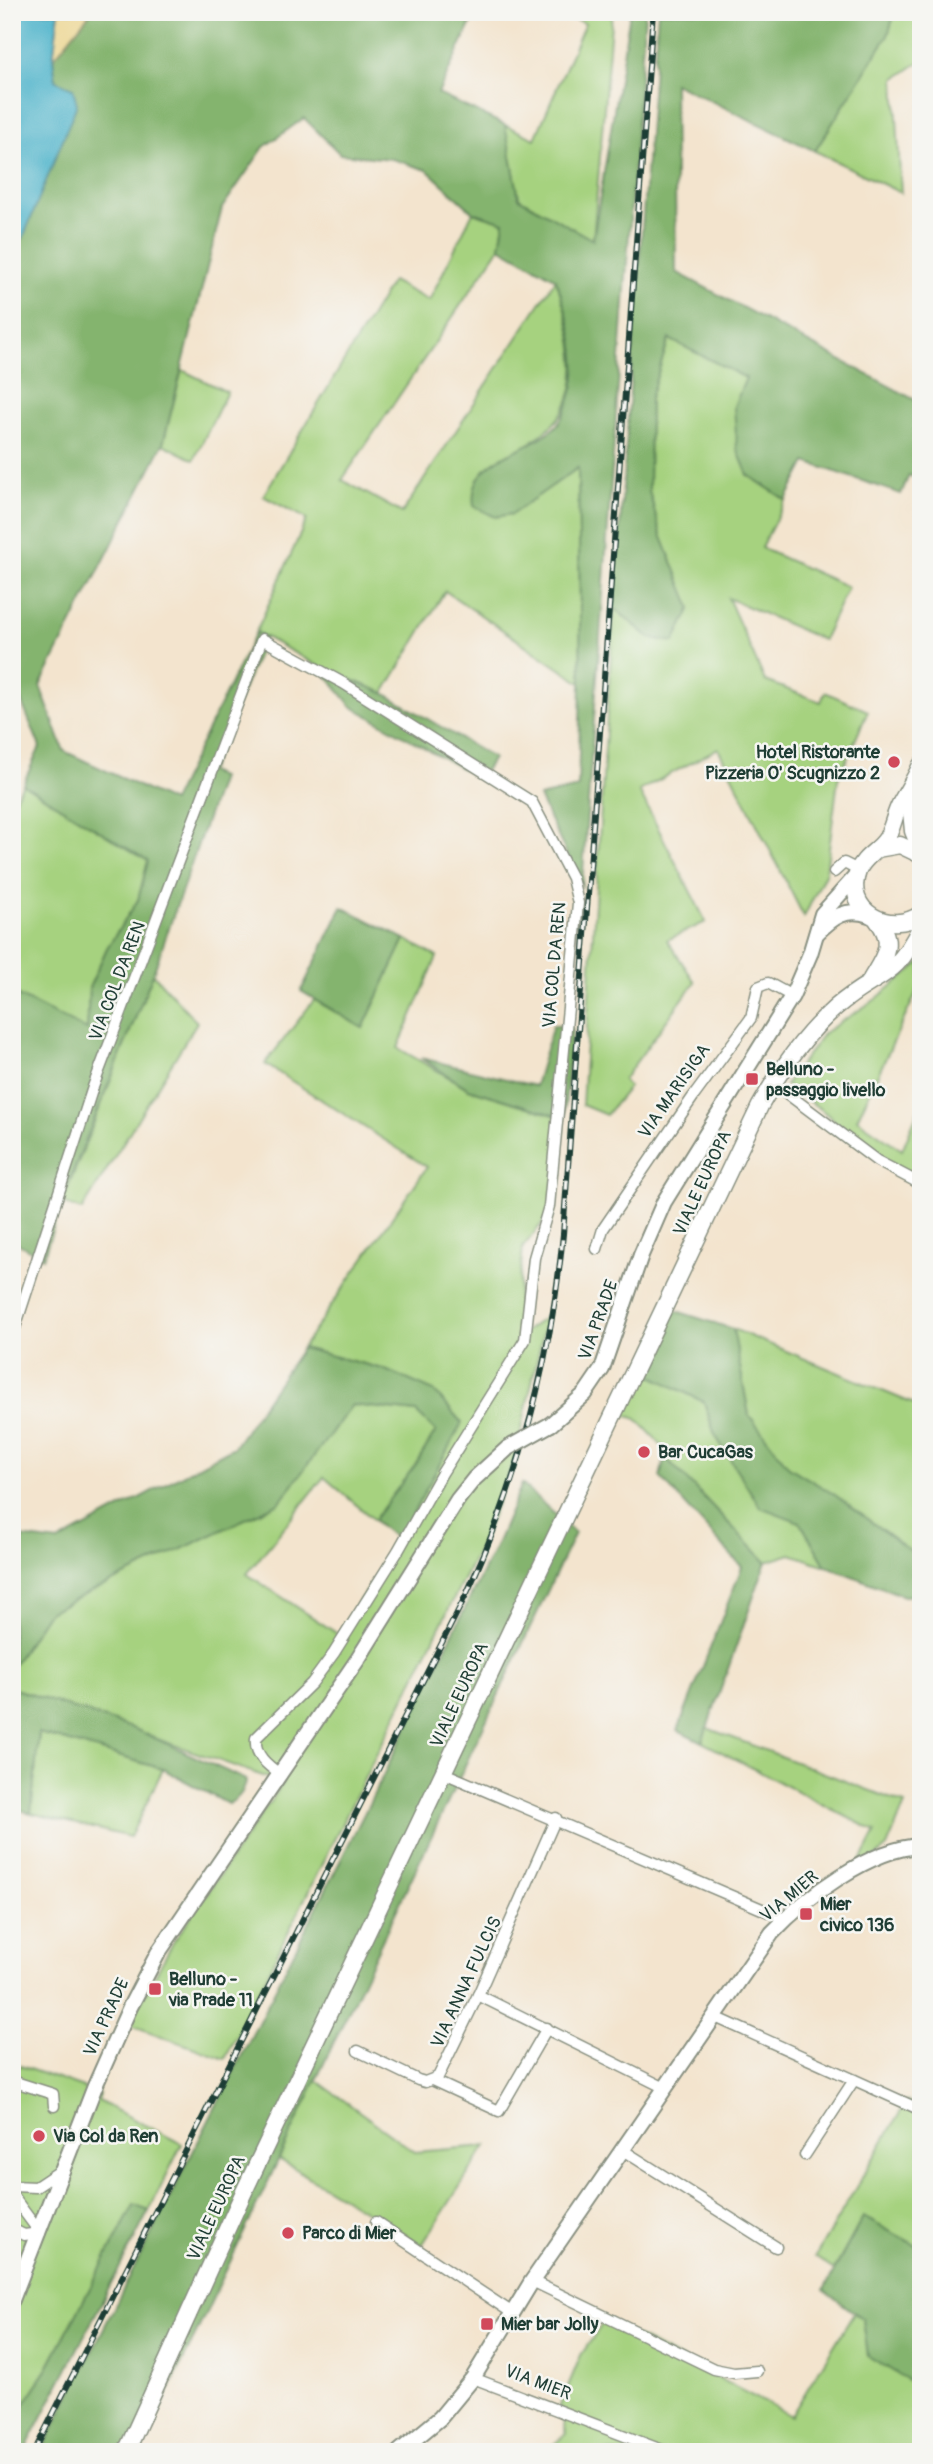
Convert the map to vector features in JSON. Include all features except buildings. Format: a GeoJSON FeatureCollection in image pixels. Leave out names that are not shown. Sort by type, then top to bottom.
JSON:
{"type":"FeatureCollection","features":[{"type":"Feature","properties":{"kind":"main road"},"geometry":{"type":"LineString","coordinates":[[873,917],[858,896],[857,872],[886,839],[900,804],[921,765]]}},
{"type":"Feature","properties":{"kind":"main road"},"geometry":{"type":"LineString","coordinates":[[909,790],[912,821],[921,853]]}},
{"type":"Feature","properties":{"kind":"main road"},"geometry":{"type":"LineString","coordinates":[[877,849],[900,845],[921,853]]}},
{"type":"Feature","properties":{"kind":"main road","name":"VIA PRADE"},"geometry":{"type":"LineString","coordinates":[[12,2300],[130,2007],[158,1953],[281,1775],[458,1499],[474,1479],[508,1448],[551,1424],[585,1394],[602,1369],[641,1255],[658,1215],[792,996],[826,908],[857,872]]}},
{"type":"Feature","properties":{"kind":"main road"},"geometry":{"type":"LineString","coordinates":[[816,934],[831,920],[846,912],[857,911],[891,924],[906,923],[921,914]]}},
{"type":"Feature","properties":{"kind":"main road","name":"VIALE EUROPA"},"geometry":{"type":"LineString","coordinates":[[868,984],[886,957],[888,944],[884,929],[873,917]]}},
{"type":"Feature","properties":{"kind":"main road","name":"VIALE EUROPA"},"geometry":{"type":"LineString","coordinates":[[126,2452],[242,2196],[773,1083],[811,1029],[868,984],[895,967],[909,951],[921,926]]}},
{"type":"Feature","properties":{"kind":"main road","name":"VIA MIER"},"geometry":{"type":"LineString","coordinates":[[399,2452],[440,2418],[473,2378],[511,2312],[663,2087],[762,1946],[785,1919],[865,1863],[898,1849],[921,1846]]}},
{"type":"Feature","properties":{"kind":"street","name":"VIA COL DA REN"},"geometry":{"type":"LineString","coordinates":[[12,1337],[93,1087],[262,639],[443,744],[532,802],[572,878],[578,904],[549,1206],[530,1286],[525,1340],[442,1472],[398,1552],[312,1683],[256,1738],[255,1749],[281,1775]]}},
{"type":"Feature","properties":{"kind":"street"},"geometry":{"type":"LineString","coordinates":[[834,872],[844,863],[857,872]]}},
{"type":"Feature","properties":{"kind":"street","name":"VIA MARISIGA"},"geometry":{"type":"LineString","coordinates":[[597,1249],[603,1229],[693,1097],[751,1018],[758,987],[768,984],[792,996]]}},
{"type":"Feature","properties":{"kind":"street"},"geometry":{"type":"LineString","coordinates":[[773,1083],[859,1149],[921,1184]]}},
{"type":"Feature","properties":{"kind":"street"},"geometry":{"type":"LineString","coordinates":[[444,1773],[556,1818],[785,1919]]}},
{"type":"Feature","properties":{"kind":"street","name":"VIA ANNA FULCIS"},"geometry":{"type":"LineString","coordinates":[[432,2080],[442,2071],[556,1818]]}},
{"type":"Feature","properties":{"kind":"street"},"geometry":{"type":"LineString","coordinates":[[478,1994],[663,2087]]}},
{"type":"Feature","properties":{"kind":"street"},"geometry":{"type":"LineString","coordinates":[[713,2016],[921,2110]]}},
{"type":"Feature","properties":{"kind":"street"},"geometry":{"type":"LineString","coordinates":[[358,2051],[418,2080],[432,2080],[499,2111],[547,2028]]}},
{"type":"Feature","properties":{"kind":"street"},"geometry":{"type":"LineString","coordinates":[[806,2155],[854,2080]]}},
{"type":"Feature","properties":{"kind":"street"},"geometry":{"type":"LineString","coordinates":[[12,2081],[53,2094],[56,2101],[54,2106]]}},
{"type":"Feature","properties":{"kind":"street"},"geometry":{"type":"LineString","coordinates":[[621,2149],[776,2247]]}},
{"type":"Feature","properties":{"kind":"street"},"geometry":{"type":"LineString","coordinates":[[12,2229],[24,2235],[40,2233],[13,2194],[36,2187],[55,2177],[65,2165]]}},
{"type":"Feature","properties":{"kind":"street"},"geometry":{"type":"LineString","coordinates":[[376,2222],[511,2312]]}},
{"type":"Feature","properties":{"kind":"street"},"geometry":{"type":"LineString","coordinates":[[532,2281],[714,2369],[734,2374],[757,2371]]}},
{"type":"Feature","properties":{"kind":"street","name":"VIA MIER"},"geometry":{"type":"LineString","coordinates":[[473,2378],[667,2452]]}},
{"type":"Feature","properties":{"kind":"green space"},"geometry":{"type":"Polygon","coordinates":[[[91,12],[476,12],[438,94],[505,125],[519,198],[593,240],[630,12],[645,12],[582,886],[539,797],[578,788],[581,683],[578,468],[512,514],[495,517],[474,506],[474,490],[479,477],[488,467],[553,429],[568,404],[574,382],[575,351],[556,279],[500,247],[504,222],[473,212],[427,170],[392,159],[340,154],[304,118],[264,147],[222,208],[163,444],[40,686],[64,751],[172,802],[256,632],[265,637],[209,772],[221,778],[153,974],[66,1189],[43,1258],[12,1240],[12,993],[87,1030],[89,988],[107,948],[138,900],[148,861],[23,784],[40,747],[18,693],[12,694],[12,245],[23,238],[77,104],[56,81],[53,59],[91,12]]]}},
{"type":"Feature","properties":{"kind":"green space"},"geometry":{"type":"Polygon","coordinates":[[[552,12],[612,12],[593,240],[519,198],[505,125],[535,139],[585,23],[552,12]]]}},
{"type":"Feature","properties":{"kind":"green space"},"geometry":{"type":"Polygon","coordinates":[[[658,12],[895,12],[888,35],[815,151],[674,83],[676,272],[921,403],[921,480],[909,475],[901,494],[806,462],[786,500],[748,475],[737,449],[734,406],[746,378],[669,339],[650,398],[649,491],[661,535],[691,608],[674,642],[650,638],[614,608],[658,12]]]}},
{"type":"Feature","properties":{"kind":"green space"},"geometry":{"type":"Polygon","coordinates":[[[895,12],[921,12],[921,61],[895,79],[901,193],[815,151],[888,35],[895,12]]]}},
{"type":"Feature","properties":{"kind":"green space"},"geometry":{"type":"Polygon","coordinates":[[[473,212],[504,222],[500,247],[342,480],[402,513],[556,279],[573,345],[572,388],[565,408],[552,425],[533,440],[512,514],[578,467],[581,683],[445,591],[384,693],[320,667],[256,632],[307,519],[263,496],[392,281],[429,301],[473,212]]]}},
{"type":"Feature","properties":{"kind":"green space"},"geometry":{"type":"Polygon","coordinates":[[[669,338],[747,378],[734,406],[748,475],[786,500],[761,548],[848,587],[823,640],[728,598],[765,681],[821,702],[825,692],[868,711],[838,779],[826,872],[804,917],[718,748],[639,791],[706,922],[667,940],[695,982],[623,1080],[629,1087],[606,1115],[582,1105],[614,608],[650,638],[690,608],[661,535],[649,491],[650,398],[669,338]]]}},
{"type":"Feature","properties":{"kind":"green space"},"geometry":{"type":"Polygon","coordinates":[[[182,370],[227,392],[194,460],[163,444],[182,370]]]}},
{"type":"Feature","properties":{"kind":"green space"},"geometry":{"type":"Polygon","coordinates":[[[320,667],[384,693],[493,758],[480,779],[351,706],[320,667]]]}},
{"type":"Feature","properties":{"kind":"green space"},"geometry":{"type":"Polygon","coordinates":[[[23,784],[148,861],[138,900],[107,948],[89,988],[87,1031],[12,993],[12,803],[23,784]]]}},
{"type":"Feature","properties":{"kind":"green space"},"geometry":{"type":"Polygon","coordinates":[[[342,907],[405,939],[363,1028],[301,991],[342,907]]]}},
{"type":"Feature","properties":{"kind":"green space"},"geometry":{"type":"Polygon","coordinates":[[[405,939],[437,957],[398,1048],[469,1089],[564,1118],[556,1206],[523,1247],[518,1298],[523,1333],[547,1316],[515,1457],[481,1544],[225,2059],[128,2024],[174,1941],[283,1783],[12,1688],[12,1667],[48,1612],[279,1503],[352,1405],[417,1412],[436,1431],[416,1464],[374,1520],[324,1477],[247,1574],[338,1634],[398,1541],[462,1423],[434,1391],[383,1369],[302,1348],[427,1167],[265,1064],[314,1000],[363,1028],[405,939]]]}},
{"type":"Feature","properties":{"kind":"green space"},"geometry":{"type":"Polygon","coordinates":[[[921,962],[921,983],[857,1119],[902,1150],[921,1104],[921,1179],[873,1155],[822,1110],[785,1085],[824,1033],[876,999],[921,962]]]}},
{"type":"Feature","properties":{"kind":"green space"},"geometry":{"type":"Polygon","coordinates":[[[153,974],[197,1022],[82,1210],[62,1203],[153,974]]]}},
{"type":"Feature","properties":{"kind":"green space"},"geometry":{"type":"Polygon","coordinates":[[[553,1025],[572,1028],[564,1118],[469,1089],[421,1058],[535,1086],[553,1025]]]}},
{"type":"Feature","properties":{"kind":"green space"},"geometry":{"type":"Polygon","coordinates":[[[670,1309],[733,1329],[749,1415],[789,1467],[835,1495],[921,1559],[921,1595],[904,1596],[826,1566],[800,1522],[760,1507],[715,1435],[704,1402],[642,1371],[670,1309]]]}},
{"type":"Feature","properties":{"kind":"green space"},"geometry":{"type":"Polygon","coordinates":[[[733,1329],[921,1407],[921,1559],[835,1495],[789,1467],[749,1415],[733,1329]]]}},
{"type":"Feature","properties":{"kind":"green space"},"geometry":{"type":"Polygon","coordinates":[[[302,1348],[383,1369],[434,1391],[462,1423],[398,1541],[374,1520],[416,1464],[436,1431],[416,1412],[352,1405],[279,1503],[48,1612],[12,1667],[12,1536],[58,1542],[234,1447],[302,1348]]]}},
{"type":"Feature","properties":{"kind":"green space"},"geometry":{"type":"Polygon","coordinates":[[[642,1371],[704,1402],[715,1435],[760,1506],[800,1522],[826,1566],[791,1554],[766,1562],[665,1457],[667,1451],[637,1419],[619,1413],[642,1371]]]}},
{"type":"Feature","properties":{"kind":"green space"},"geometry":{"type":"Polygon","coordinates":[[[665,1457],[766,1562],[702,1742],[678,1730],[742,1567],[660,1477],[665,1457]]]}},
{"type":"Feature","properties":{"kind":"green space"},"geometry":{"type":"Polygon","coordinates":[[[522,1484],[575,1533],[140,2452],[41,2452],[373,1796],[495,1547],[522,1484]]]}},
{"type":"Feature","properties":{"kind":"green space"},"geometry":{"type":"Polygon","coordinates":[[[12,1688],[135,1729],[246,1780],[243,1791],[228,1804],[163,1769],[39,1733],[31,1813],[12,1808],[12,1688]]]}},
{"type":"Feature","properties":{"kind":"green space"},"geometry":{"type":"Polygon","coordinates":[[[707,1728],[905,1804],[887,1847],[853,1876],[876,1832],[702,1742],[707,1728]]]}},
{"type":"Feature","properties":{"kind":"green space"},"geometry":{"type":"Polygon","coordinates":[[[39,1733],[163,1769],[130,1837],[31,1813],[39,1733]]]}},
{"type":"Feature","properties":{"kind":"green space"},"geometry":{"type":"Polygon","coordinates":[[[12,2063],[100,2094],[98,2101],[182,2144],[149,2211],[134,2206],[45,2373],[12,2422],[12,2063]]]}},
{"type":"Feature","properties":{"kind":"green space"},"geometry":{"type":"Polygon","coordinates":[[[316,2080],[415,2152],[486,2146],[422,2245],[279,2159],[316,2080]]]}},
{"type":"Feature","properties":{"kind":"green space"},"geometry":{"type":"Polygon","coordinates":[[[907,2101],[921,2107],[921,2248],[863,2217],[834,2270],[815,2257],[907,2101]]]}},
{"type":"Feature","properties":{"kind":"green space"},"geometry":{"type":"Polygon","coordinates":[[[134,2205],[149,2211],[24,2452],[12,2452],[12,2422],[45,2373],[134,2205]]]}},
{"type":"Feature","properties":{"kind":"green space"},"geometry":{"type":"Polygon","coordinates":[[[863,2217],[921,2248],[921,2388],[868,2356],[863,2319],[824,2290],[863,2217]]]}},
{"type":"Feature","properties":{"kind":"green space"},"geometry":{"type":"Polygon","coordinates":[[[854,2313],[863,2319],[868,2356],[921,2388],[921,2452],[544,2452],[567,2434],[559,2408],[581,2355],[605,2320],[791,2416],[854,2313]]]}},
{"type":"Feature","properties":{"kind":"sand"},"geometry":{"type":"Polygon","coordinates":[[[59,12],[91,12],[53,59],[59,12]]]}},
{"type":"Feature","properties":{"kind":"water"},"geometry":{"type":"Polygon","coordinates":[[[20,12],[59,12],[53,59],[56,81],[73,88],[77,104],[23,238],[12,245],[12,98],[20,12]]]}},
{"type":"Feature","properties":{"kind":"railway"},"geometry":{"type":"LineString","coordinates":[[34,2452],[466,1595],[502,1508],[530,1419],[550,1328],[563,1234],[653,12]]}},
{"type":"Feature","properties":{"kind":"place","name":"Hotel Ristorante Pizzeria O' Scugnizzo 2"},"geometry":{"type":"Point","coordinates":[894,762]}},
{"type":"Feature","properties":{"kind":"place","name":"Belluno - passaggio livello"},"geometry":{"type":"Point","coordinates":[752,1079]}},
{"type":"Feature","properties":{"kind":"place","name":"Bar CucaGas"},"geometry":{"type":"Point","coordinates":[644,1452]}},
{"type":"Feature","properties":{"kind":"place","name":"Mier civico 136"},"geometry":{"type":"Point","coordinates":[806,1914]}},
{"type":"Feature","properties":{"kind":"place","name":"Belluno - via Prade 11"},"geometry":{"type":"Point","coordinates":[155,1989]}},
{"type":"Feature","properties":{"kind":"place","name":"Via Col da Ren"},"geometry":{"type":"Point","coordinates":[39,2136]}},
{"type":"Feature","properties":{"kind":"place","name":"Parco di Mier"},"geometry":{"type":"Point","coordinates":[288,2233]}},
{"type":"Feature","properties":{"kind":"place","name":"Mier bar Jolly"},"geometry":{"type":"Point","coordinates":[487,2324]}}]}
